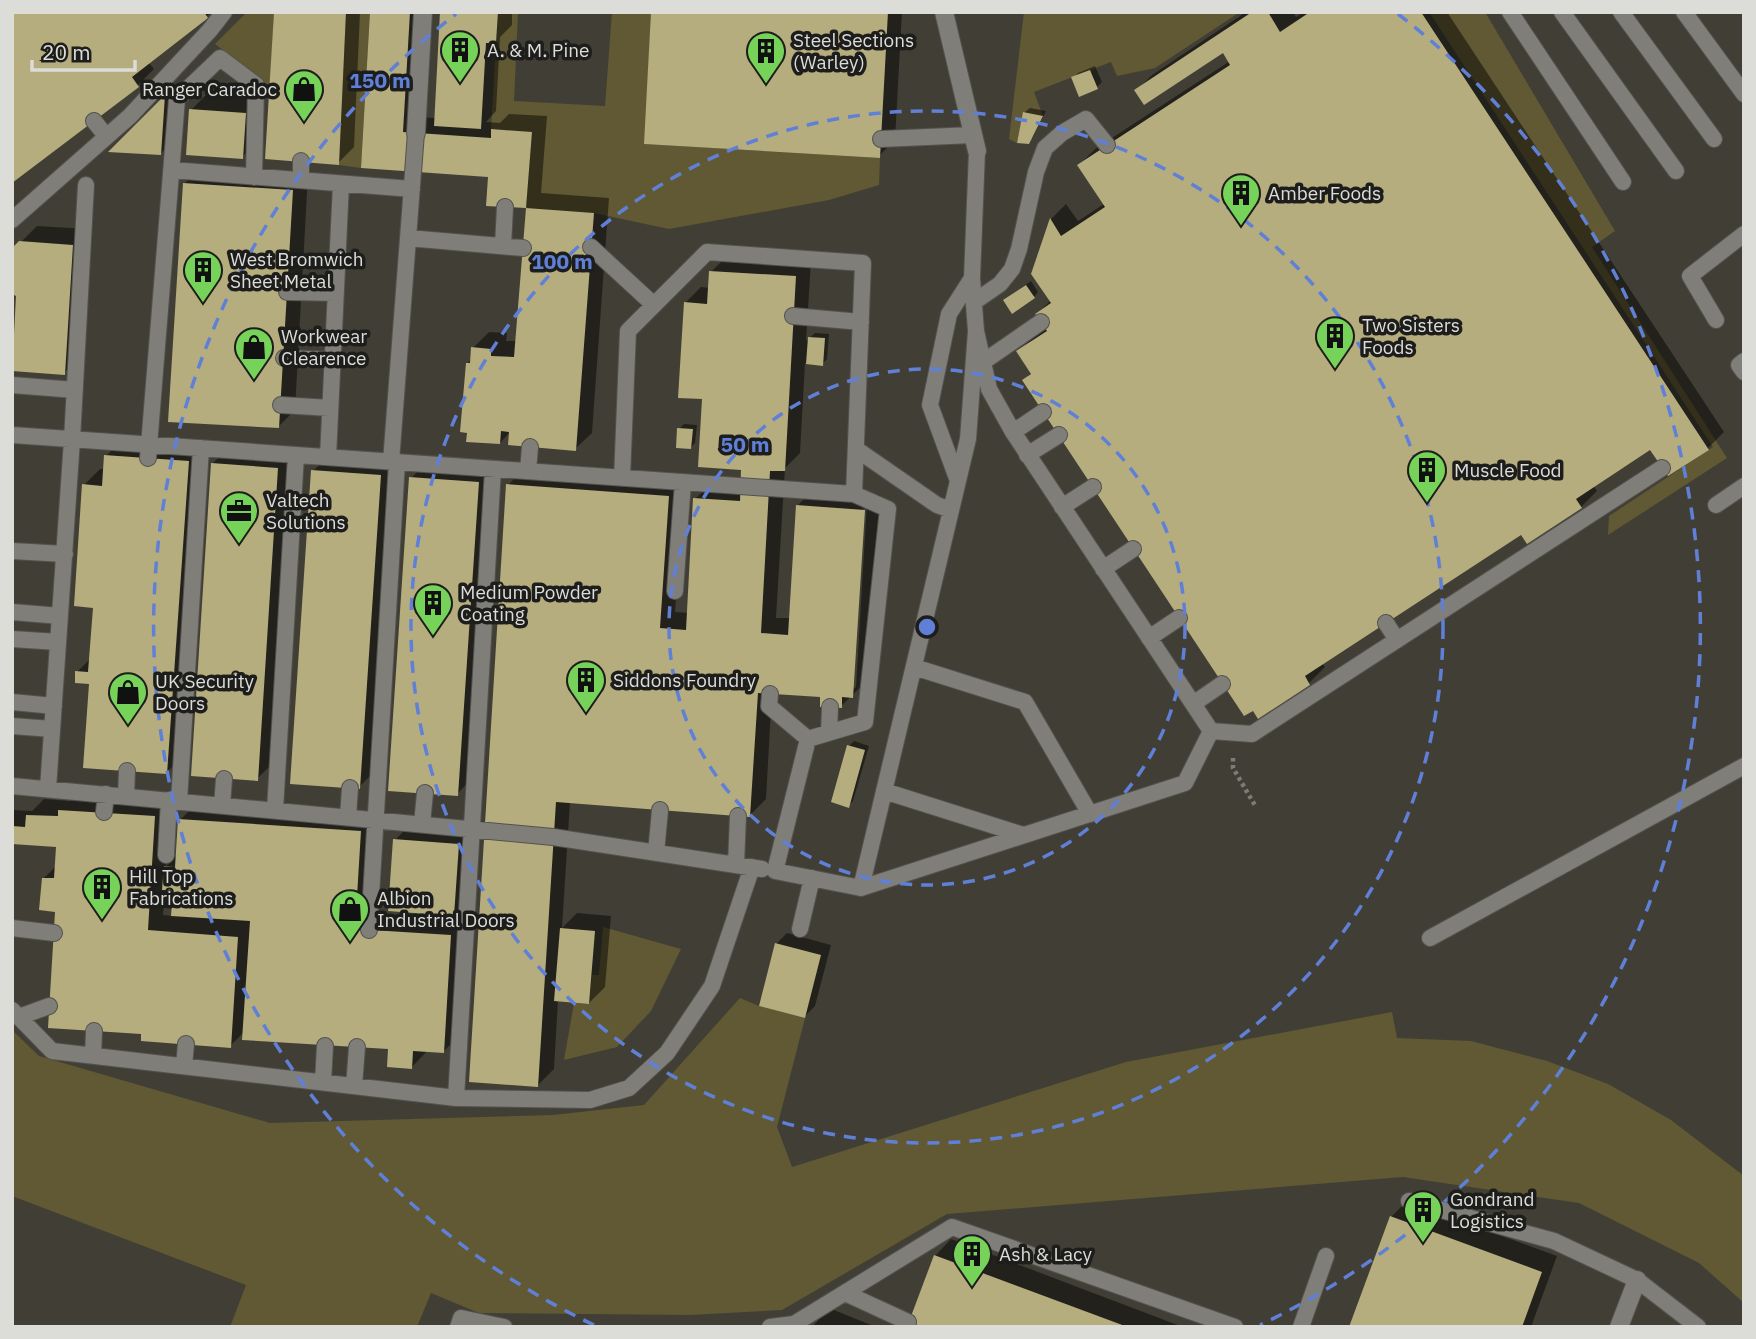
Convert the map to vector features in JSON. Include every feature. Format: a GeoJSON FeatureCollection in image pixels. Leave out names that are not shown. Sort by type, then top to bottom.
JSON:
{"type":"FeatureCollection","features":[{"type":"Feature","properties":{"kind":"street"},"geometry":{"type":"LineString","coordinates":[[416,134],[423,12]]}},
{"type":"Feature","properties":{"kind":"street"},"geometry":{"type":"LineString","coordinates":[[944,12],[975,143]]}},
{"type":"Feature","properties":{"kind":"street"},"geometry":{"type":"LineString","coordinates":[[1619,1327],[1637,1280]]}},
{"type":"Feature","properties":{"kind":"lane"},"geometry":{"type":"LineString","coordinates":[[12,220],[130,116],[224,12]]}},
{"type":"Feature","properties":{"kind":"lane"},"geometry":{"type":"LineString","coordinates":[[1510,12],[1623,183]]}},
{"type":"Feature","properties":{"kind":"lane"},"geometry":{"type":"LineString","coordinates":[[1562,12],[1676,171]]}},
{"type":"Feature","properties":{"kind":"lane"},"geometry":{"type":"LineString","coordinates":[[1621,12],[1714,139]]}},
{"type":"Feature","properties":{"kind":"lane"},"geometry":{"type":"LineString","coordinates":[[1684,12],[1744,94]]}},
{"type":"Feature","properties":{"kind":"lane"},"geometry":{"type":"LineString","coordinates":[[148,452],[168,302],[177,99],[220,58],[256,85],[254,177]]}},
{"type":"Feature","properties":{"kind":"lane"},"geometry":{"type":"LineString","coordinates":[[974,302],[1000,284],[1012,269],[1045,148],[1062,133],[1086,120],[1107,145]]}},
{"type":"Feature","properties":{"kind":"lane"},"geometry":{"type":"LineString","coordinates":[[94,121],[106,136]]}},
{"type":"Feature","properties":{"kind":"lane"},"geometry":{"type":"LineString","coordinates":[[369,930],[376,820],[379,632],[394,462],[416,134]]}},
{"type":"Feature","properties":{"kind":"lane"},"geometry":{"type":"LineString","coordinates":[[861,888],[968,439],[976,331],[972,278],[975,143],[881,139]]}},
{"type":"Feature","properties":{"kind":"lane"},"geometry":{"type":"LineString","coordinates":[[300,180],[301,162]]}},
{"type":"Feature","properties":{"kind":"lane"},"geometry":{"type":"LineString","coordinates":[[172,170],[412,189]]}},
{"type":"Feature","properties":{"kind":"lane"},"geometry":{"type":"LineString","coordinates":[[328,457],[341,184]]}},
{"type":"Feature","properties":{"kind":"lane"},"geometry":{"type":"LineString","coordinates":[[48,789],[75,390],[71,358],[86,186]]}},
{"type":"Feature","properties":{"kind":"lane"},"geometry":{"type":"LineString","coordinates":[[503,246],[505,207]]}},
{"type":"Feature","properties":{"kind":"lane"},"geometry":{"type":"LineString","coordinates":[[1716,320],[1690,276],[1744,234]]}},
{"type":"Feature","properties":{"kind":"lane"},"geometry":{"type":"LineString","coordinates":[[408,238],[523,248]]}},
{"type":"Feature","properties":{"kind":"lane"},"geometry":{"type":"LineString","coordinates":[[591,247],[654,305]]}},
{"type":"Feature","properties":{"kind":"lane"},"geometry":{"type":"LineString","coordinates":[[622,478],[628,331],[707,253],[863,263],[854,494]]}},
{"type":"Feature","properties":{"kind":"lane"},"geometry":{"type":"LineString","coordinates":[[958,481],[930,405],[949,314],[972,278]]}},
{"type":"Feature","properties":{"kind":"lane"},"geometry":{"type":"LineString","coordinates":[[287,292],[336,293]]}},
{"type":"Feature","properties":{"kind":"lane"},"geometry":{"type":"LineString","coordinates":[[793,316],[861,322]]}},
{"type":"Feature","properties":{"kind":"lane"},"geometry":{"type":"LineString","coordinates":[[983,362],[1041,323]]}},
{"type":"Feature","properties":{"kind":"lane"},"geometry":{"type":"LineString","coordinates":[[976,331],[989,389],[1013,432],[1211,731]]}},
{"type":"Feature","properties":{"kind":"lane"},"geometry":{"type":"LineString","coordinates":[[284,358],[333,360]]}},
{"type":"Feature","properties":{"kind":"lane"},"geometry":{"type":"LineString","coordinates":[[1744,361],[1739,365],[1744,372]]}},
{"type":"Feature","properties":{"kind":"lane"},"geometry":{"type":"LineString","coordinates":[[12,386],[75,390]]}},
{"type":"Feature","properties":{"kind":"lane"},"geometry":{"type":"LineString","coordinates":[[281,405],[330,408]]}},
{"type":"Feature","properties":{"kind":"lane"},"geometry":{"type":"LineString","coordinates":[[1013,432],[1043,412]]}},
{"type":"Feature","properties":{"kind":"lane"},"geometry":{"type":"LineString","coordinates":[[12,435],[72,440],[148,452],[201,449],[245,458],[296,455],[328,457],[368,467],[394,462],[440,472],[493,469],[854,494],[888,509],[864,722],[808,739]]}},
{"type":"Feature","properties":{"kind":"lane"},"geometry":{"type":"LineString","coordinates":[[1027,455],[1059,435]]}},
{"type":"Feature","properties":{"kind":"lane"},"geometry":{"type":"LineString","coordinates":[[528,471],[530,447]]}},
{"type":"Feature","properties":{"kind":"lane"},"geometry":{"type":"LineString","coordinates":[[166,855],[174,801],[201,449]]}},
{"type":"Feature","properties":{"kind":"lane"},"geometry":{"type":"LineString","coordinates":[[856,449],[937,505],[951,510]]}},
{"type":"Feature","properties":{"kind":"lane"},"geometry":{"type":"LineString","coordinates":[[275,810],[296,455]]}},
{"type":"Feature","properties":{"kind":"lane"},"geometry":{"type":"LineString","coordinates":[[1211,731],[1252,734],[1662,468]]}},
{"type":"Feature","properties":{"kind":"lane"},"geometry":{"type":"LineString","coordinates":[[456,1098],[493,469]]}},
{"type":"Feature","properties":{"kind":"lane"},"geometry":{"type":"LineString","coordinates":[[675,591],[683,482]]}},
{"type":"Feature","properties":{"kind":"lane"},"geometry":{"type":"LineString","coordinates":[[1716,505],[1744,486]]}},
{"type":"Feature","properties":{"kind":"lane"},"geometry":{"type":"LineString","coordinates":[[1062,508],[1093,487]]}},
{"type":"Feature","properties":{"kind":"lane"},"geometry":{"type":"LineString","coordinates":[[1103,569],[1133,549]]}},
{"type":"Feature","properties":{"kind":"lane"},"geometry":{"type":"LineString","coordinates":[[12,551],[65,554]]}},
{"type":"Feature","properties":{"kind":"lane"},"geometry":{"type":"LineString","coordinates":[[12,612],[60,616]]}},
{"type":"Feature","properties":{"kind":"lane"},"geometry":{"type":"LineString","coordinates":[[1149,638],[1179,618]]}},
{"type":"Feature","properties":{"kind":"lane"},"geometry":{"type":"LineString","coordinates":[[1386,623],[1397,640]]}},
{"type":"Feature","properties":{"kind":"lane"},"geometry":{"type":"LineString","coordinates":[[12,639],[58,642]]}},
{"type":"Feature","properties":{"kind":"lane"},"geometry":{"type":"LineString","coordinates":[[914,667],[1025,702],[1090,814]]}},
{"type":"Feature","properties":{"kind":"lane"},"geometry":{"type":"LineString","coordinates":[[1193,704],[1222,684]]}},
{"type":"Feature","properties":{"kind":"lane"},"geometry":{"type":"LineString","coordinates":[[770,694],[769,706],[808,739]]}},
{"type":"Feature","properties":{"kind":"lane"},"geometry":{"type":"LineString","coordinates":[[12,702],[54,706]]}},
{"type":"Feature","properties":{"kind":"lane"},"geometry":{"type":"LineString","coordinates":[[829,732],[830,707]]}},
{"type":"Feature","properties":{"kind":"lane"},"geometry":{"type":"LineString","coordinates":[[12,726],[52,729]]}},
{"type":"Feature","properties":{"kind":"lane"},"geometry":{"type":"LineString","coordinates":[[12,786],[275,810],[350,822],[376,820],[553,836],[775,871],[861,888],[1185,783],[1211,731]]}},
{"type":"Feature","properties":{"kind":"lane"},"geometry":{"type":"LineString","coordinates":[[775,871],[808,739]]}},
{"type":"Feature","properties":{"kind":"lane"},"geometry":{"type":"LineString","coordinates":[[1430,938],[1744,766]]}},
{"type":"Feature","properties":{"kind":"lane"},"geometry":{"type":"LineString","coordinates":[[126,796],[127,771]]}},
{"type":"Feature","properties":{"kind":"lane"},"geometry":{"type":"LineString","coordinates":[[222,806],[224,779]]}},
{"type":"Feature","properties":{"kind":"lane"},"geometry":{"type":"LineString","coordinates":[[350,788],[350,822]]}},
{"type":"Feature","properties":{"kind":"lane"},"geometry":{"type":"LineString","coordinates":[[884,791],[1023,835]]}},
{"type":"Feature","properties":{"kind":"lane"},"geometry":{"type":"LineString","coordinates":[[422,824],[425,793]]}},
{"type":"Feature","properties":{"kind":"lane"},"geometry":{"type":"LineString","coordinates":[[104,812],[106,794]]}},
{"type":"Feature","properties":{"kind":"lane"},"geometry":{"type":"LineString","coordinates":[[240,824],[242,807]]}},
{"type":"Feature","properties":{"kind":"lane"},"geometry":{"type":"LineString","coordinates":[[656,853],[660,810]]}},
{"type":"Feature","properties":{"kind":"lane"},"geometry":{"type":"LineString","coordinates":[[15,1014],[52,1051],[456,1098],[590,1100],[629,1088],[667,1053],[712,986],[744,866],[738,816]]}},
{"type":"Feature","properties":{"kind":"lane"},"geometry":{"type":"LineString","coordinates":[[800,929],[812,878]]}},
{"type":"Feature","properties":{"kind":"lane"},"geometry":{"type":"LineString","coordinates":[[12,928],[54,933]]}},
{"type":"Feature","properties":{"kind":"lane"},"geometry":{"type":"LineString","coordinates":[[15,1014],[49,1006]]}},
{"type":"Feature","properties":{"kind":"lane"},"geometry":{"type":"LineString","coordinates":[[93,1056],[94,1031]]}},
{"type":"Feature","properties":{"kind":"lane"},"geometry":{"type":"LineString","coordinates":[[184,1066],[186,1044]]}},
{"type":"Feature","properties":{"kind":"lane"},"geometry":{"type":"LineString","coordinates":[[323,1082],[326,1045]]}},
{"type":"Feature","properties":{"kind":"lane"},"geometry":{"type":"LineString","coordinates":[[354,1086],[357,1047]]}},
{"type":"Feature","properties":{"kind":"lane"},"geometry":{"type":"LineString","coordinates":[[1409,1202],[1554,1241],[1637,1280],[1698,1327]]}},
{"type":"Feature","properties":{"kind":"lane"},"geometry":{"type":"LineString","coordinates":[[770,1327],[794,1324],[952,1227],[1235,1327]]}},
{"type":"Feature","properties":{"kind":"lane"},"geometry":{"type":"LineString","coordinates":[[1301,1327],[1326,1255]]}},
{"type":"Feature","properties":{"kind":"lane"},"geometry":{"type":"LineString","coordinates":[[845,1293],[908,1322]]}},
{"type":"Feature","properties":{"kind":"lane"},"geometry":{"type":"LineString","coordinates":[[458,1327],[461,1318],[504,1327]]}},
{"type":"Feature","properties":{"kind":"shaded area"},"geometry":{"type":"Polygon","coordinates":[[[12,12],[1744,12],[1744,1327],[12,1327],[12,12]]]}},
{"type":"Feature","properties":{"kind":"shaded area"},"geometry":{"type":"Polygon","coordinates":[[[247,12],[274,12],[270,87],[215,44],[247,12]]]}},
{"type":"Feature","properties":{"kind":"shaded area"},"geometry":{"type":"Polygon","coordinates":[[[346,12],[370,12],[361,168],[339,165],[346,12]]]}},
{"type":"Feature","properties":{"kind":"shaded area"},"geometry":{"type":"Polygon","coordinates":[[[498,12],[518,12],[514,101],[605,106],[612,12],[651,12],[645,144],[880,158],[879,185],[829,200],[669,229],[594,213],[526,208],[532,132],[491,129],[498,12]]]}},
{"type":"Feature","properties":{"kind":"shaded area"},"geometry":{"type":"Polygon","coordinates":[[[1024,12],[1240,12],[1155,68],[1117,76],[1111,62],[1034,92],[1043,116],[1024,112],[1017,143],[1009,139],[1024,12]]]}},
{"type":"Feature","properties":{"kind":"shaded area"},"geometry":{"type":"Polygon","coordinates":[[[1429,12],[1485,12],[1615,231],[1592,247],[1727,458],[1608,535],[1609,516],[1713,447],[1429,12]]]}},
{"type":"Feature","properties":{"kind":"shaded area"},"geometry":{"type":"Polygon","coordinates":[[[603,927],[681,949],[651,1011],[617,1047],[564,1060],[574,1003],[589,1004],[592,975],[599,975],[603,927]]]}},
{"type":"Feature","properties":{"kind":"shaded area"},"geometry":{"type":"Polygon","coordinates":[[[740,998],[805,1018],[777,1127],[792,1167],[1126,1062],[1392,1012],[1397,1038],[1471,1041],[1547,1061],[1608,1084],[1671,1120],[1744,1176],[1744,1303],[1699,1263],[1579,1203],[1403,1177],[947,1214],[782,1310],[690,1315],[479,1313],[431,1293],[417,1327],[230,1327],[246,1285],[12,1196],[12,1030],[39,1056],[270,1123],[553,1115],[644,1105],[740,998]]]}},
{"type":"Feature","properties":{"kind":"building"},"geometry":{"type":"Polygon","coordinates":[[[12,12],[204,12],[208,18],[132,77],[139,87],[12,183],[12,12]]]}},
{"type":"Feature","properties":{"kind":"building","name":"Ranger Caradoc"},"geometry":{"type":"Polygon","coordinates":[[[274,12],[346,12],[339,165],[265,159],[274,12]]]}},
{"type":"Feature","properties":{"kind":"building"},"geometry":{"type":"Polygon","coordinates":[[[370,12],[410,12],[403,132],[491,138],[491,129],[532,132],[526,208],[486,206],[488,177],[361,168],[370,12]]]}},
{"type":"Feature","properties":{"kind":"building","name":"A. & M. Pine"},"geometry":{"type":"Polygon","coordinates":[[[440,12],[498,12],[496,43],[486,43],[481,129],[434,126],[440,12]]]}},
{"type":"Feature","properties":{"kind":"building","name":"Steel Sections (Warley)"},"geometry":{"type":"Polygon","coordinates":[[[651,12],[888,12],[880,158],[644,144],[651,12]]]}},
{"type":"Feature","properties":{"kind":"building"},"geometry":{"type":"Polygon","coordinates":[[[1252,12],[1268,12],[1280,32],[1310,12],[1421,12],[1709,450],[1668,476],[1650,450],[1576,499],[1582,508],[1527,544],[1521,535],[1305,676],[1310,685],[1258,719],[1253,711],[1244,716],[1022,380],[1031,374],[1016,351],[1047,331],[1035,314],[1051,303],[1031,274],[1050,218],[1061,236],[1105,207],[1077,165],[1230,65],[1223,53],[1144,105],[1134,90],[1252,12]]]}},
{"type":"Feature","properties":{"kind":"building"},"geometry":{"type":"Polygon","coordinates":[[[1090,70],[1098,89],[1079,97],[1071,77],[1090,70]]]}},
{"type":"Feature","properties":{"kind":"building"},"geometry":{"type":"Polygon","coordinates":[[[165,95],[161,155],[108,152],[165,95]]]}},
{"type":"Feature","properties":{"kind":"building","name":"Ranger Caradoc"},"geometry":{"type":"Polygon","coordinates":[[[189,109],[246,113],[243,159],[186,155],[189,109]]]}},
{"type":"Feature","properties":{"kind":"building"},"geometry":{"type":"Polygon","coordinates":[[[1023,112],[1043,116],[1029,144],[1017,143],[1023,112]]]}},
{"type":"Feature","properties":{"kind":"building"},"geometry":{"type":"Polygon","coordinates":[[[183,183],[293,190],[279,428],[168,422],[183,183]]]}},
{"type":"Feature","properties":{"kind":"building"},"geometry":{"type":"Polygon","coordinates":[[[526,208],[594,213],[576,451],[508,445],[509,432],[501,431],[500,444],[466,442],[467,433],[460,432],[466,363],[470,363],[471,347],[491,349],[491,356],[514,357],[526,208]]]}},
{"type":"Feature","properties":{"kind":"building"},"geometry":{"type":"Polygon","coordinates":[[[19,241],[73,245],[65,375],[12,371],[16,296],[12,294],[12,248],[19,241]]]}},
{"type":"Feature","properties":{"kind":"building"},"geometry":{"type":"Polygon","coordinates":[[[709,271],[796,276],[785,471],[770,471],[761,633],[788,635],[796,505],[865,510],[853,698],[842,697],[842,708],[820,707],[820,697],[758,693],[750,817],[556,802],[538,1087],[469,1082],[506,484],[669,496],[660,628],[686,630],[693,498],[740,501],[741,470],[698,467],[702,399],[678,398],[684,302],[707,304],[709,271]]]}},
{"type":"Feature","properties":{"kind":"building"},"geometry":{"type":"Polygon","coordinates":[[[1026,285],[1035,298],[1012,314],[1003,300],[1026,285]]]}},
{"type":"Feature","properties":{"kind":"building"},"geometry":{"type":"Polygon","coordinates":[[[808,337],[825,338],[823,366],[806,364],[808,337]]]}},
{"type":"Feature","properties":{"kind":"building"},"geometry":{"type":"Polygon","coordinates":[[[677,428],[693,429],[691,449],[676,448],[677,428]]]}},
{"type":"Feature","properties":{"kind":"building"},"geometry":{"type":"Polygon","coordinates":[[[104,455],[189,461],[167,774],[83,768],[89,684],[75,683],[75,671],[88,672],[93,608],[74,606],[82,484],[102,486],[104,455]]]}},
{"type":"Feature","properties":{"kind":"building"},"geometry":{"type":"Polygon","coordinates":[[[211,463],[278,468],[258,781],[191,776],[211,463]]]}},
{"type":"Feature","properties":{"kind":"building"},"geometry":{"type":"Polygon","coordinates":[[[311,470],[381,475],[360,789],[290,784],[311,470]]]}},
{"type":"Feature","properties":{"kind":"building","name":"Medium Powder Coating"},"geometry":{"type":"Polygon","coordinates":[[[409,477],[479,482],[458,796],[388,791],[409,477]]]}},
{"type":"Feature","properties":{"kind":"building"},"geometry":{"type":"Polygon","coordinates":[[[847,745],[865,750],[849,808],[831,802],[847,745]]]}},
{"type":"Feature","properties":{"kind":"building","name":"Hill Top Fabrications"},"geometry":{"type":"Polygon","coordinates":[[[58,810],[155,816],[148,930],[238,937],[231,1048],[141,1041],[141,1034],[48,1028],[55,912],[39,910],[42,878],[54,878],[56,847],[12,844],[12,826],[25,827],[26,815],[58,816],[58,810]]]}},
{"type":"Feature","properties":{"kind":"building","name":"Albion Industrial Doors"},"geometry":{"type":"Polygon","coordinates":[[[178,819],[361,831],[355,929],[451,935],[444,1053],[413,1051],[412,1069],[387,1067],[388,1049],[242,1040],[250,921],[171,916],[173,890],[162,890],[164,866],[175,867],[178,819]]]}},
{"type":"Feature","properties":{"kind":"building"},"geometry":{"type":"Polygon","coordinates":[[[393,839],[459,844],[454,916],[388,911],[393,839]]]}},
{"type":"Feature","properties":{"kind":"building"},"geometry":{"type":"Polygon","coordinates":[[[560,928],[595,931],[589,1004],[554,1001],[560,928]]]}},
{"type":"Feature","properties":{"kind":"building"},"geometry":{"type":"Polygon","coordinates":[[[775,943],[821,955],[805,1018],[759,1006],[775,943]]]}},
{"type":"Feature","properties":{"kind":"building","name":"Gondrand Logistics"},"geometry":{"type":"Polygon","coordinates":[[[1390,1216],[1542,1272],[1522,1327],[1349,1327],[1390,1216]]]}},
{"type":"Feature","properties":{"kind":"building","name":"Ash & Lacy"},"geometry":{"type":"Polygon","coordinates":[[[934,1255],[1125,1326],[1125,1327],[907,1327],[934,1255]]]}},
{"type":"Feature","properties":{"kind":"place","name":"A. & M. Pine"},"geometry":{"type":"Point","coordinates":[460,84]}},
{"type":"Feature","properties":{"kind":"place","name":"Steel Sections (Warley)"},"geometry":{"type":"Point","coordinates":[766,85]}},
{"type":"Feature","properties":{"kind":"place","name":"Ranger Caradoc"},"geometry":{"type":"Point","coordinates":[304,123]}},
{"type":"Feature","properties":{"kind":"place","name":"Amber Foods"},"geometry":{"type":"Point","coordinates":[1241,227]}},
{"type":"Feature","properties":{"kind":"place","name":"West Bromwich Sheet Metal"},"geometry":{"type":"Point","coordinates":[203,304]}},
{"type":"Feature","properties":{"kind":"place","name":"Two Sisters Foods"},"geometry":{"type":"Point","coordinates":[1335,370]}},
{"type":"Feature","properties":{"kind":"place","name":"Workwear Clearence"},"geometry":{"type":"Point","coordinates":[254,381]}},
{"type":"Feature","properties":{"kind":"place","name":"Muscle Food"},"geometry":{"type":"Point","coordinates":[1427,504]}},
{"type":"Feature","properties":{"kind":"place","name":"Valtech Solutions"},"geometry":{"type":"Point","coordinates":[239,545]}},
{"type":"Feature","properties":{"kind":"place","name":"Medium Powder Coating"},"geometry":{"type":"Point","coordinates":[433,637]}},
{"type":"Feature","properties":{"kind":"place","name":"Siddons Foundry"},"geometry":{"type":"Point","coordinates":[586,714]}},
{"type":"Feature","properties":{"kind":"place","name":"UK Security Doors"},"geometry":{"type":"Point","coordinates":[128,726]}},
{"type":"Feature","properties":{"kind":"place","name":"Hill Top Fabrications"},"geometry":{"type":"Point","coordinates":[102,921]}},
{"type":"Feature","properties":{"kind":"place","name":"Albion Industrial Doors"},"geometry":{"type":"Point","coordinates":[350,943]}},
{"type":"Feature","properties":{"kind":"place","name":"Gondrand Logistics"},"geometry":{"type":"Point","coordinates":[1423,1244]}},
{"type":"Feature","properties":{"kind":"place","name":"Ash & Lacy"},"geometry":{"type":"Point","coordinates":[972,1288]}}]}
